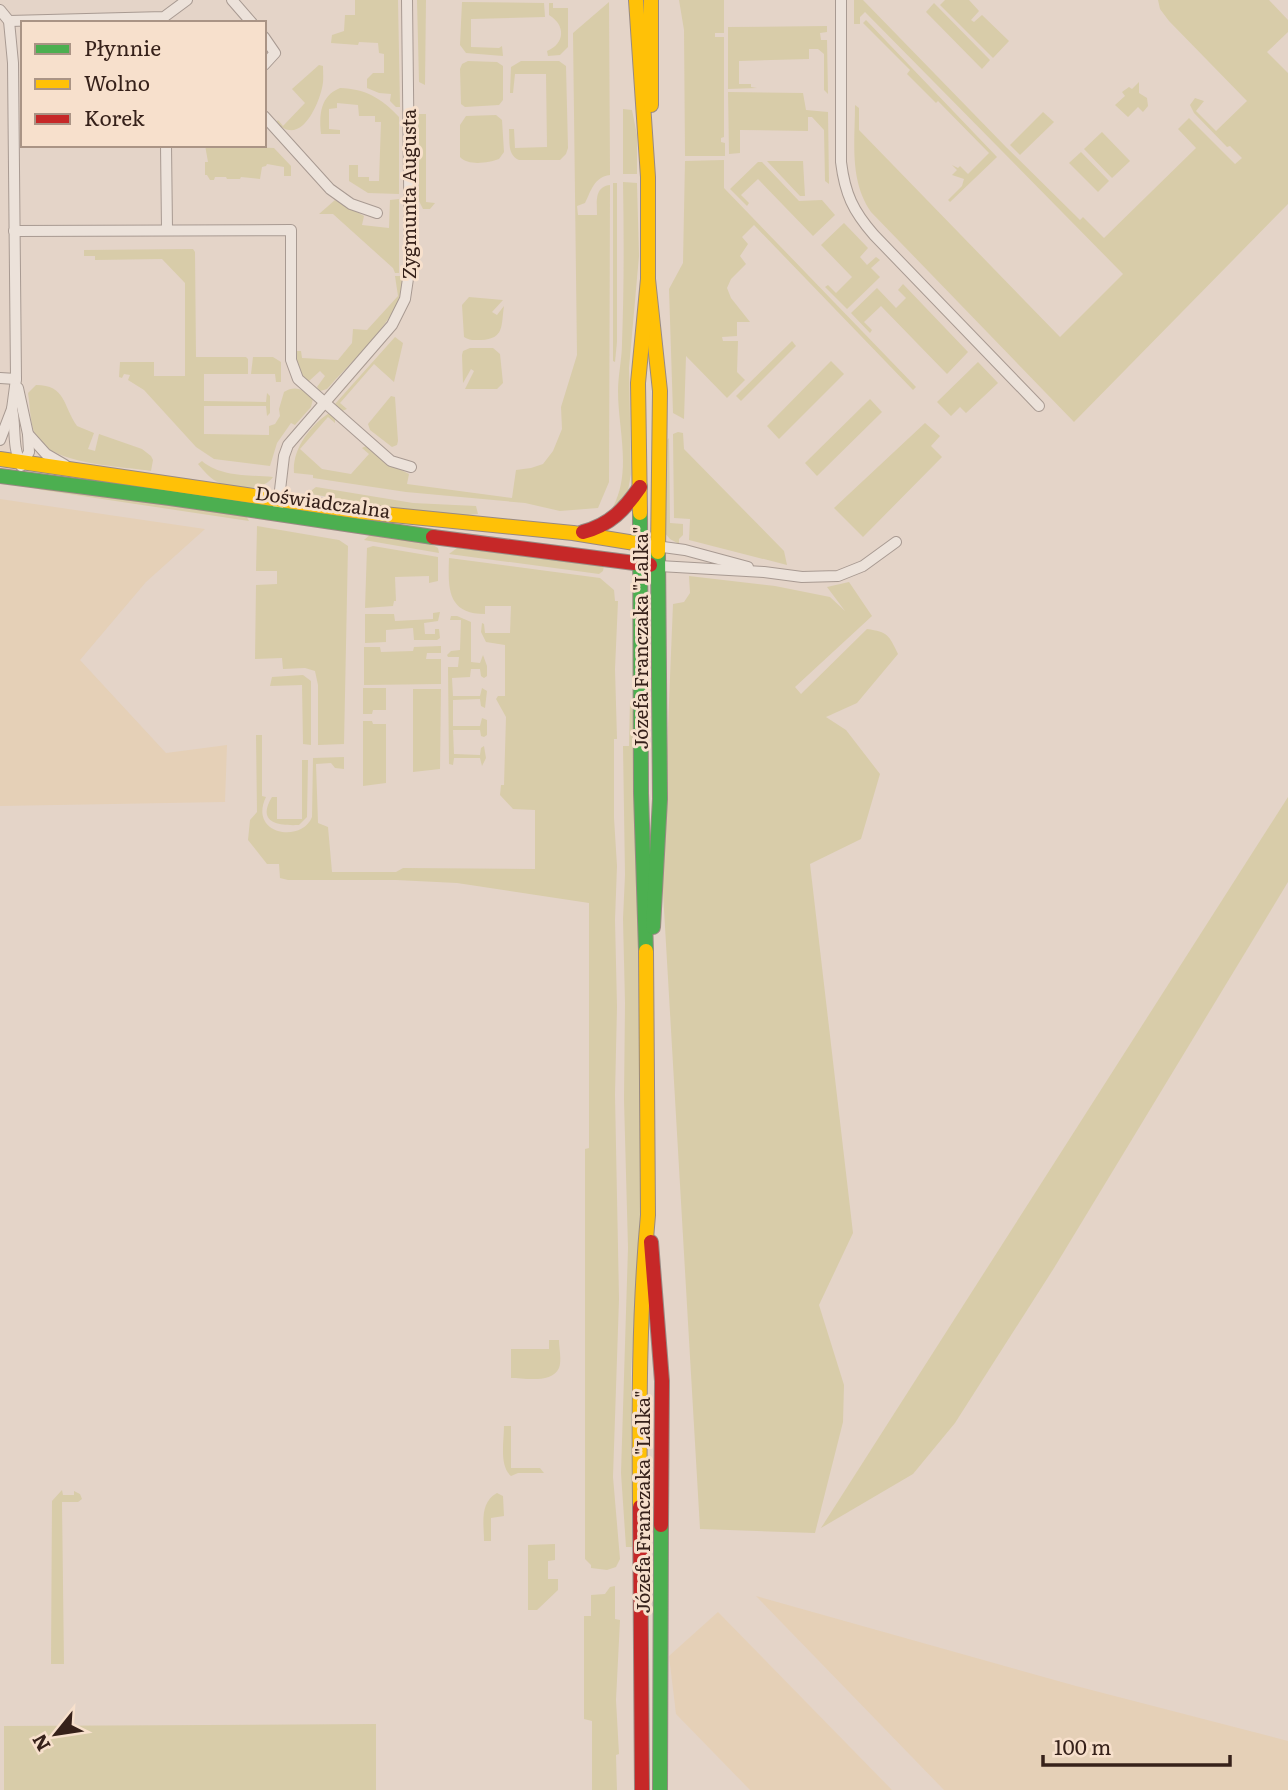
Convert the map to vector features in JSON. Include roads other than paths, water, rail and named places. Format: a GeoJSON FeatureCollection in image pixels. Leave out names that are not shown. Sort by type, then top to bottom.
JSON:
{"type":"FeatureCollection","features":[{"type":"Feature","properties":{"kind":"street"},"geometry":{"type":"LineString","coordinates":[[9,21],[164,20],[187,0]]}},
{"type":"Feature","properties":{"kind":"street"},"geometry":{"type":"LineString","coordinates":[[232,0],[250,21]]}},
{"type":"Feature","properties":{"kind":"street","name":"Zygmunta Augusta"},"geometry":{"type":"LineString","coordinates":[[278,507],[284,456],[288,445],[392,325],[405,299],[409,280],[407,0]]}},
{"type":"Feature","properties":{"kind":"street","name":"Józefa Franczaka \"Lalka\""},"geometry":{"type":"LineString","coordinates":[[636,0],[648,177]]}},
{"type":"Feature","properties":{"kind":"street","name":"Józefa Franczaka \"Lalka\""},"geometry":{"type":"LineString","coordinates":[[648,998],[660,799],[660,391],[648,279],[651,0]]}},
{"type":"Feature","properties":{"kind":"street"},"geometry":{"type":"LineString","coordinates":[[841,0],[841,162],[844,186],[853,207],[874,235],[1039,406]]}},
{"type":"Feature","properties":{"kind":"street"},"geometry":{"type":"LineString","coordinates":[[0,10],[9,21],[13,63],[16,379],[12,409],[0,440]]}},
{"type":"Feature","properties":{"kind":"street"},"geometry":{"type":"LineString","coordinates":[[266,40],[275,53],[266,63]]}},
{"type":"Feature","properties":{"kind":"street"},"geometry":{"type":"LineString","coordinates":[[266,118],[330,189],[351,204],[377,214]]}},
{"type":"Feature","properties":{"kind":"street"},"geometry":{"type":"LineString","coordinates":[[166,147],[167,229]]}},
{"type":"Feature","properties":{"kind":"street"},"geometry":{"type":"LineString","coordinates":[[14,231],[291,230],[290,360],[298,379],[391,460],[411,467]]}},
{"type":"Feature","properties":{"kind":"street","name":"Józefa Franczaka \"Lalka\""},"geometry":{"type":"LineString","coordinates":[[648,279],[638,383],[641,793],[648,998],[648,1215],[662,1381],[660,1790]]}},
{"type":"Feature","properties":{"kind":"street"},"geometry":{"type":"LineString","coordinates":[[0,378],[16,379]]}},
{"type":"Feature","properties":{"kind":"street"},"geometry":{"type":"LineString","coordinates":[[16,379],[28,434],[29,452],[21,463],[19,479]]}},
{"type":"Feature","properties":{"kind":"street"},"geometry":{"type":"LineString","coordinates":[[12,409],[16,453],[21,463]]}},
{"type":"Feature","properties":{"kind":"street","name":"Doświadczalna"},"geometry":{"type":"LineString","coordinates":[[28,434],[46,454],[70,468]]}},
{"type":"Feature","properties":{"kind":"street","name":"Doświadczalna"},"geometry":{"type":"LineString","coordinates":[[0,459],[70,468],[278,507]]}},
{"type":"Feature","properties":{"kind":"street","name":"Doświadczalna"},"geometry":{"type":"LineString","coordinates":[[0,476],[362,519],[573,533],[641,544]]}},
{"type":"Feature","properties":{"kind":"street"},"geometry":{"type":"LineString","coordinates":[[573,533],[592,530],[609,523],[628,506],[640,487]]}},
{"type":"Feature","properties":{"kind":"street","name":"Doświadczalna"},"geometry":{"type":"LineString","coordinates":[[362,519],[446,539],[659,566]]}},
{"type":"Feature","properties":{"kind":"street"},"geometry":{"type":"LineString","coordinates":[[641,544],[659,566],[802,577],[838,576],[863,566],[895,542]]}},
{"type":"Feature","properties":{"kind":"street"},"geometry":{"type":"LineString","coordinates":[[641,544],[685,550],[764,572]]}},
{"type":"Feature","properties":{"kind":"street","name":"Józefa Franczaka \"Lalka\""},"geometry":{"type":"LineString","coordinates":[[642,1790],[639,1387],[643,1268],[648,1215]]}}]}
